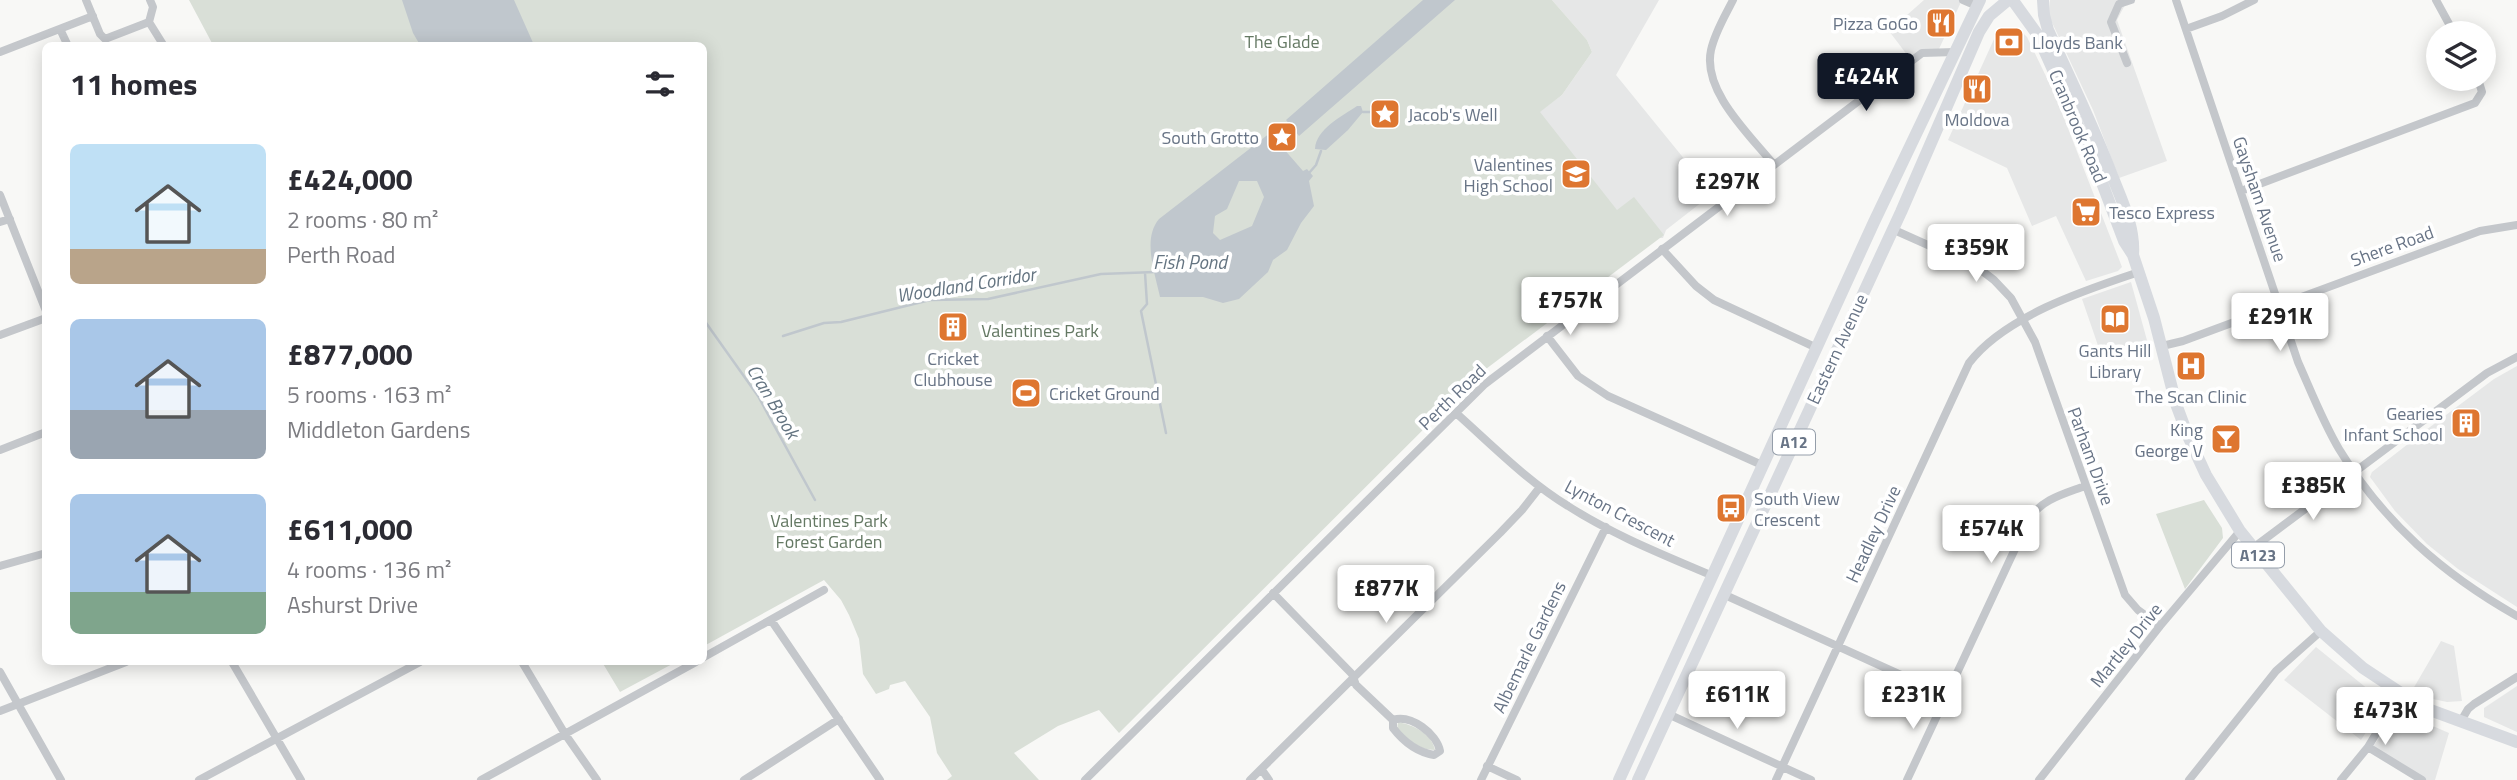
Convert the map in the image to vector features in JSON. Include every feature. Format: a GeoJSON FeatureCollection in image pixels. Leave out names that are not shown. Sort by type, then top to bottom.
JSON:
{"type":"FeatureCollection","features":[{"type":"Feature","properties":{"kind":"main road","name":"Cranbrook Road"},"geometry":{"type":"LineString","coordinates":[[2043,0],[2048,30],[2099,140],[2123,202],[2135,237],[2133,255]]}},
{"type":"Feature","properties":{"kind":"main road","name":"Eastern Avenue"},"geometry":{"type":"LineString","coordinates":[[1638,780],[1725,595],[1983,24],[2011,1]]}},
{"type":"Feature","properties":{"kind":"main road","name":"Cranbrook Road"},"geometry":{"type":"LineString","coordinates":[[2011,1],[2038,34],[2093,159],[2124,241],[2139,272],[2176,404],[2197,457],[2240,531],[2321,631],[2363,668],[2400,694],[2431,711],[2517,742]]}},
{"type":"Feature","properties":{"kind":"main road","name":"Eastern Avenue"},"geometry":{"type":"LineString","coordinates":[[1619,780],[1978,3]]}},
{"type":"Feature","properties":{"kind":"street"},"geometry":{"type":"LineString","coordinates":[[86,0],[100,34],[105,39],[149,22]]}},
{"type":"Feature","properties":{"kind":"street"},"geometry":{"type":"LineString","coordinates":[[150,0],[153,7],[149,22],[162,42]]}},
{"type":"Feature","properties":{"kind":"street"},"geometry":{"type":"LineString","coordinates":[[1733,0],[1711,51],[1712,76],[1723,101],[1774,165]]}},
{"type":"Feature","properties":{"kind":"street"},"geometry":{"type":"LineString","coordinates":[[1963,0],[1978,3]]}},
{"type":"Feature","properties":{"kind":"street"},"geometry":{"type":"LineString","coordinates":[[2127,63],[2111,22],[2119,4],[2131,0]]}},
{"type":"Feature","properties":{"kind":"street","name":"Gaysham Avenue"},"geometry":{"type":"LineString","coordinates":[[2176,0],[2298,362],[2339,449],[2385,513],[2418,548],[2461,582],[2517,616]]}},
{"type":"Feature","properties":{"kind":"street"},"geometry":{"type":"LineString","coordinates":[[2186,29],[2222,16],[2254,0]]}},
{"type":"Feature","properties":{"kind":"street"},"geometry":{"type":"LineString","coordinates":[[2441,1],[2449,21]]}},
{"type":"Feature","properties":{"kind":"street"},"geometry":{"type":"LineString","coordinates":[[0,52],[93,16]]}},
{"type":"Feature","properties":{"kind":"street"},"geometry":{"type":"LineString","coordinates":[[60,29],[66,42]]}},
{"type":"Feature","properties":{"kind":"street","name":"Perth Road"},"geometry":{"type":"LineString","coordinates":[[1088,779],[1485,384],[1922,53],[1955,52]]}},
{"type":"Feature","properties":{"kind":"street"},"geometry":{"type":"LineString","coordinates":[[2241,191],[2475,103],[2482,91]]}},
{"type":"Feature","properties":{"kind":"street"},"geometry":{"type":"LineString","coordinates":[[0,195],[42,301]]}},
{"type":"Feature","properties":{"kind":"street"},"geometry":{"type":"LineString","coordinates":[[0,222],[10,219]]}},
{"type":"Feature","properties":{"kind":"street","name":"Shere Road"},"geometry":{"type":"LineString","coordinates":[[2161,346],[2183,341],[2480,231],[2517,225]]}},
{"type":"Feature","properties":{"kind":"street","name":"Parham Drive"},"geometry":{"type":"LineString","coordinates":[[1892,229],[1977,267],[2011,298],[2035,342],[2125,595],[2138,610],[2160,626]]}},
{"type":"Feature","properties":{"kind":"street"},"geometry":{"type":"LineString","coordinates":[[1662,248],[1696,286],[1714,300],[1817,348]]}},
{"type":"Feature","properties":{"kind":"street","name":"Headley Drive"},"geometry":{"type":"LineString","coordinates":[[1776,780],[1969,363],[1990,340],[2022,321],[2076,293],[2139,272]]}},
{"type":"Feature","properties":{"kind":"street"},"geometry":{"type":"LineString","coordinates":[[0,335],[42,319]]}},
{"type":"Feature","properties":{"kind":"street"},"geometry":{"type":"LineString","coordinates":[[1547,336],[1578,376],[1608,396],[1762,466]]}},
{"type":"Feature","properties":{"kind":"street"},"geometry":{"type":"LineString","coordinates":[[2253,548],[2487,373],[2517,357]]}},
{"type":"Feature","properties":{"kind":"street","name":"Lynton Crescent"},"geometry":{"type":"LineString","coordinates":[[1456,413],[1540,487],[1568,506],[1606,527],[1713,576]]}},
{"type":"Feature","properties":{"kind":"street"},"geometry":{"type":"LineString","coordinates":[[0,450],[42,434]]}},
{"type":"Feature","properties":{"kind":"street"},"geometry":{"type":"LineString","coordinates":[[1907,780],[2035,509],[2051,499],[2085,486]]}},
{"type":"Feature","properties":{"kind":"street"},"geometry":{"type":"LineString","coordinates":[[1250,780],[1522,510],[1540,487]]}},
{"type":"Feature","properties":{"kind":"street","name":"Albemarle Gardens"},"geometry":{"type":"LineString","coordinates":[[1481,780],[1606,527]]}},
{"type":"Feature","properties":{"kind":"street","name":"Martley Drive"},"geometry":{"type":"LineString","coordinates":[[2039,780],[2160,626],[2240,531]]}},
{"type":"Feature","properties":{"kind":"street"},"geometry":{"type":"LineString","coordinates":[[0,566],[42,554]]}},
{"type":"Feature","properties":{"kind":"street"},"geometry":{"type":"LineString","coordinates":[[707,655],[824,590]]}},
{"type":"Feature","properties":{"kind":"street"},"geometry":{"type":"LineString","coordinates":[[1273,593],[1335,655],[1352,674],[1356,685],[1393,720],[1405,719],[1421,727],[1437,741],[1440,751],[1434,755],[1428,754],[1410,744],[1396,732],[1392,725],[1393,720]]}},
{"type":"Feature","properties":{"kind":"street"},"geometry":{"type":"LineString","coordinates":[[1725,595],[1945,695]]}},
{"type":"Feature","properties":{"kind":"street"},"geometry":{"type":"LineString","coordinates":[[771,620],[880,780]]}},
{"type":"Feature","properties":{"kind":"street"},"geometry":{"type":"LineString","coordinates":[[2189,780],[2276,671],[2321,631]]}},
{"type":"Feature","properties":{"kind":"street"},"geometry":{"type":"LineString","coordinates":[[0,711],[118,665]]}},
{"type":"Feature","properties":{"kind":"street"},"geometry":{"type":"LineString","coordinates":[[234,665],[301,780]]}},
{"type":"Feature","properties":{"kind":"street"},"geometry":{"type":"LineString","coordinates":[[199,780],[275,737],[414,665]]}},
{"type":"Feature","properties":{"kind":"street"},"geometry":{"type":"LineString","coordinates":[[524,665],[565,734],[597,780]]}},
{"type":"Feature","properties":{"kind":"street"},"geometry":{"type":"LineString","coordinates":[[481,780],[691,665]]}},
{"type":"Feature","properties":{"kind":"street"},"geometry":{"type":"LineString","coordinates":[[0,672],[61,780]]}},
{"type":"Feature","properties":{"kind":"street"},"geometry":{"type":"LineString","coordinates":[[2461,721],[2474,704],[2517,677]]}},
{"type":"Feature","properties":{"kind":"street"},"geometry":{"type":"LineString","coordinates":[[2342,780],[2368,747],[2400,694]]}},
{"type":"Feature","properties":{"kind":"street"},"geometry":{"type":"LineString","coordinates":[[1668,714],[1811,780]]}},
{"type":"Feature","properties":{"kind":"street"},"geometry":{"type":"LineString","coordinates":[[744,780],[839,719]]}},
{"type":"Feature","properties":{"kind":"street"},"geometry":{"type":"LineString","coordinates":[[2368,747],[2422,780]]}},
{"type":"Feature","properties":{"kind":"street"},"geometry":{"type":"LineString","coordinates":[[1487,766],[1517,780]]}},
{"type":"Feature","properties":{"kind":"street"},"geometry":{"type":"LineString","coordinates":[[1262,770],[1269,780]]}},
{"type":"Feature","properties":{"kind":"shaded area","name":"Valentines High School"},"geometry":{"type":"Polygon","coordinates":[[[1552,0],[1659,0],[1616,75],[1716,198],[1708,204],[1702,202],[1666,230],[1663,238],[1371,237],[1562,95],[1592,52],[1587,40],[1552,0]]]}},
{"type":"Feature","properties":{"kind":"shaded area"},"geometry":{"type":"Polygon","coordinates":[[[1924,0],[1962,0],[1938,51],[1911,60],[1889,31],[1924,0]]]}},
{"type":"Feature","properties":{"kind":"shaded area"},"geometry":{"type":"Polygon","coordinates":[[[2050,0],[2134,0],[2126,3],[2117,20],[2167,161],[2119,178],[2093,110],[2049,16],[2050,0]]]}},
{"type":"Feature","properties":{"kind":"shaded area"},"geometry":{"type":"Polygon","coordinates":[[[2008,27],[2020,30],[2027,37],[2055,95],[2122,267],[2118,271],[2086,281],[2056,216],[2032,226],[2007,168],[1948,140],[1995,37],[2008,27]]]}},
{"type":"Feature","properties":{"kind":"shaded area"},"geometry":{"type":"Polygon","coordinates":[[[2131,282],[2148,344],[2103,360],[2082,299],[2131,282]]]}},
{"type":"Feature","properties":{"kind":"shaded area"},"geometry":{"type":"Polygon","coordinates":[[[2517,366],[2517,607],[2458,569],[2427,544],[2395,511],[2370,477],[2372,472],[2426,430],[2494,379],[2517,366]]]}},
{"type":"Feature","properties":{"kind":"shaded area"},"geometry":{"type":"Polygon","coordinates":[[[2441,641],[2454,646],[2462,701],[2433,699],[2413,689],[2441,641]]]}},
{"type":"Feature","properties":{"kind":"shaded area"},"geometry":{"type":"Polygon","coordinates":[[[2316,647],[2385,703],[2361,740],[2284,680],[2316,647]]]}},
{"type":"Feature","properties":{"kind":"shaded area"},"geometry":{"type":"Polygon","coordinates":[[[2517,686],[2517,732],[2484,717],[2484,708],[2517,686]]]}},
{"type":"Feature","properties":{"kind":"shaded area"},"geometry":{"type":"Polygon","coordinates":[[[2398,711],[2449,733],[2435,780],[2417,780],[2372,748],[2398,711]]]}},
{"type":"Feature","properties":{"kind":"green space","name":"Valentines Park"},"geometry":{"type":"Polygon","coordinates":[[[189,0],[1552,0],[1587,40],[1592,52],[1562,95],[1540,112],[1617,210],[1634,197],[1664,235],[1478,375],[1119,733],[1099,710],[1058,726],[1014,753],[1039,780],[947,780],[952,776],[937,753],[930,717],[905,681],[890,685],[889,689],[876,694],[863,674],[859,639],[849,615],[841,600],[824,580],[707,644],[707,42],[211,42],[189,0]]]}},
{"type":"Feature","properties":{"kind":"green space"},"geometry":{"type":"Polygon","coordinates":[[[2204,500],[2222,528],[2223,538],[2185,589],[2156,514],[2204,500]]]}},
{"type":"Feature","properties":{"kind":"green space"},"geometry":{"type":"Polygon","coordinates":[[[604,665],[670,665],[620,692],[604,665]]]}},
{"type":"Feature","properties":{"kind":"green space"},"geometry":{"type":"Polygon","coordinates":[[[1398,722],[1421,731],[1430,739],[1435,750],[1419,746],[1410,740],[1397,729],[1398,722]]]}},
{"type":"Feature","properties":{"kind":"water"},"geometry":{"type":"Polygon","coordinates":[[[402,0],[514,0],[533,42],[418,42],[402,0]]]}},
{"type":"Feature","properties":{"kind":"water"},"geometry":{"type":"Polygon","coordinates":[[[1423,0],[1455,0],[1299,136],[1286,120],[1423,0]]]}},
{"type":"Feature","properties":{"kind":"water"},"geometry":{"type":"Polygon","coordinates":[[[1357,106],[1361,106],[1363,112],[1348,130],[1326,150],[1315,149],[1316,142],[1325,129],[1357,106]]]}},
{"type":"Feature","properties":{"kind":"water","name":"Fish Pond"},"geometry":{"type":"Polygon","coordinates":[[[1270,133],[1303,171],[1307,169],[1313,176],[1309,181],[1314,206],[1301,223],[1287,250],[1273,260],[1268,272],[1239,299],[1223,303],[1203,297],[1160,297],[1151,246],[1151,236],[1159,219],[1270,133]],[[1239,181],[1227,209],[1215,216],[1213,233],[1220,240],[1252,226],[1264,197],[1257,181],[1239,181]]]}},
{"type":"Feature","properties":{"kind":"waterway"},"geometry":{"type":"LineString","coordinates":[[1363,112],[1378,112]]}},
{"type":"Feature","properties":{"kind":"waterway"},"geometry":{"type":"LineString","coordinates":[[1278,142],[1281,139]]}},
{"type":"Feature","properties":{"kind":"waterway"},"geometry":{"type":"LineString","coordinates":[[1309,173],[1316,165],[1321,151]]}},
{"type":"Feature","properties":{"kind":"waterway","name":"Woodland Corridor"},"geometry":{"type":"LineString","coordinates":[[783,336],[824,323],[841,322],[930,300],[988,299],[1101,274],[1155,272]]}},
{"type":"Feature","properties":{"kind":"waterway"},"geometry":{"type":"LineString","coordinates":[[1145,273],[1147,304],[1141,311],[1166,433]]}},
{"type":"Feature","properties":{"kind":"waterway","name":"Cran Brook"},"geometry":{"type":"LineString","coordinates":[[707,324],[758,396],[815,500]]}},
{"type":"Feature","properties":{"kind":"place","name":"Pizza GoGo"},"geometry":{"type":"Point","coordinates":[1941,23]}},
{"type":"Feature","properties":{"kind":"place","name":"Lloyds Bank"},"geometry":{"type":"Point","coordinates":[2009,42]}},
{"type":"Feature","properties":{"kind":"place","name":"Moldova"},"geometry":{"type":"Point","coordinates":[1977,89]}},
{"type":"Feature","properties":{"kind":"place","name":"Jacob's Well"},"geometry":{"type":"Point","coordinates":[1385,114]}},
{"type":"Feature","properties":{"kind":"place","name":"South Grotto"},"geometry":{"type":"Point","coordinates":[1282,137]}},
{"type":"Feature","properties":{"kind":"place","name":"Valentines High School"},"geometry":{"type":"Point","coordinates":[1576,174]}},
{"type":"Feature","properties":{"kind":"place","name":"Tesco Express"},"geometry":{"type":"Point","coordinates":[2086,212]}},
{"type":"Feature","properties":{"kind":"place","name":"Gants Hill Library"},"geometry":{"type":"Point","coordinates":[2115,319]}},
{"type":"Feature","properties":{"kind":"place","name":"Cricket Clubhouse"},"geometry":{"type":"Point","coordinates":[953,327]}},
{"type":"Feature","properties":{"kind":"place","name":"The Scan Clinic"},"geometry":{"type":"Point","coordinates":[2191,366]}},
{"type":"Feature","properties":{"kind":"place","name":"Cricket Ground"},"geometry":{"type":"Point","coordinates":[1026,393]}},
{"type":"Feature","properties":{"kind":"place","name":"Gearies Infant School"},"geometry":{"type":"Point","coordinates":[2466,423]}},
{"type":"Feature","properties":{"kind":"place","name":"King George V"},"geometry":{"type":"Point","coordinates":[2226,439]}},
{"type":"Feature","properties":{"kind":"place","name":"South View Crescent"},"geometry":{"type":"Point","coordinates":[1731,508]}},
{"type":"Feature","properties":{"kind":"park label","name":"The Glade"},"geometry":{"type":"Point","coordinates":[1282,41]}},
{"type":"Feature","properties":{"kind":"park label","name":"Valentines Park Forest Garden"},"geometry":{"type":"Point","coordinates":[829,530]}}]}
